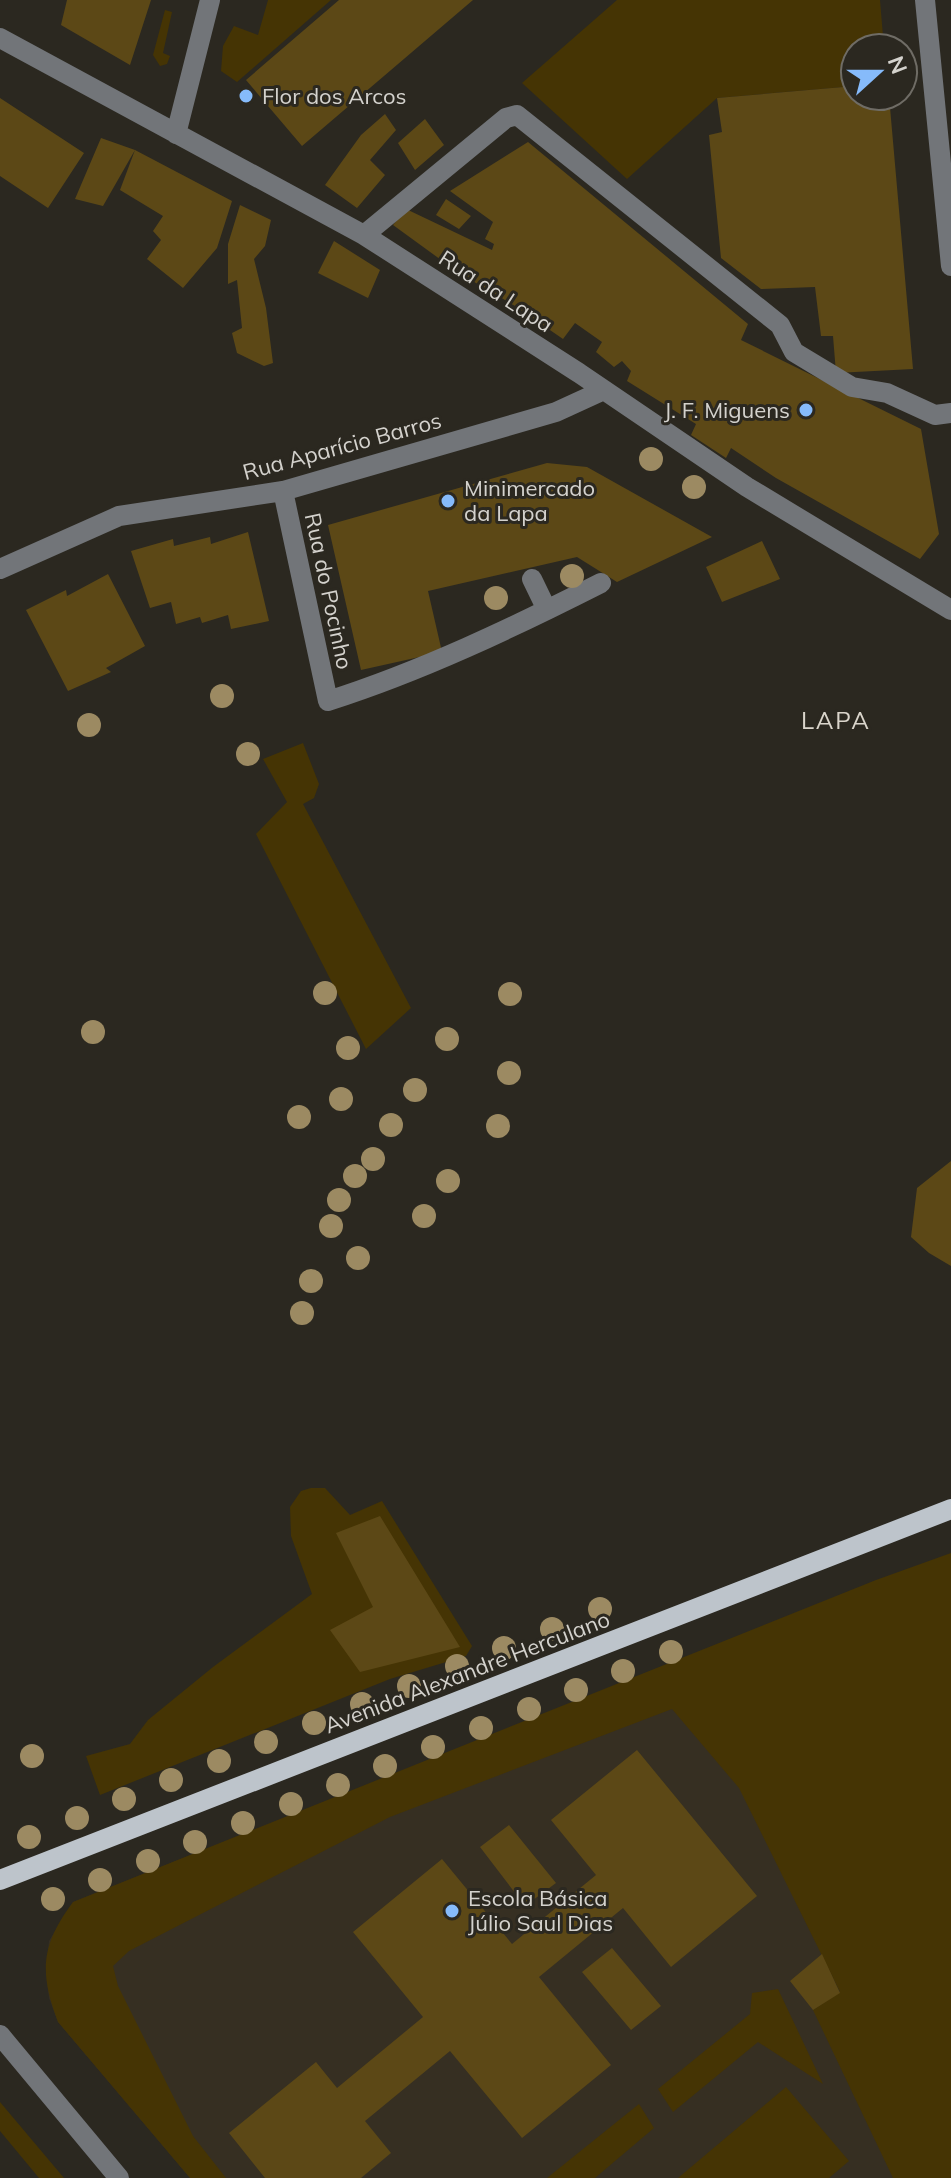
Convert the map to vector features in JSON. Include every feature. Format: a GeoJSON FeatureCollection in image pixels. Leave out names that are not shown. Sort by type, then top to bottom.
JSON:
{"type":"FeatureCollection","features":[{"type":"Feature","properties":{"kind":"main road","name":"Avenida Alexandre Herculano"},"geometry":{"type":"LineString","coordinates":[[0,1880],[951,1509]]}},
{"type":"Feature","properties":{"kind":"street"},"geometry":{"type":"LineString","coordinates":[[176,134],[210,0]]}},
{"type":"Feature","properties":{"kind":"street"},"geometry":{"type":"LineString","coordinates":[[925,0],[951,266]]}},
{"type":"Feature","properties":{"kind":"street","name":"Rua da Lapa"},"geometry":{"type":"LineString","coordinates":[[0,38],[364,235],[604,390],[747,487],[951,610]]}},
{"type":"Feature","properties":{"kind":"street"},"geometry":{"type":"LineString","coordinates":[[364,235],[506,118],[517,115],[780,325],[794,352],[852,387],[887,393],[935,415],[951,413]]}},
{"type":"Feature","properties":{"kind":"street","name":"Rua Aparício Barros"},"geometry":{"type":"LineString","coordinates":[[0,569],[119,516],[283,491],[556,412],[604,390]]}},
{"type":"Feature","properties":{"kind":"street","name":"Rua do Pocinho"},"geometry":{"type":"LineString","coordinates":[[283,491],[328,701],[441,659],[547,610]]}},
{"type":"Feature","properties":{"kind":"street"},"geometry":{"type":"LineString","coordinates":[[532,579],[547,610],[601,583]]}},
{"type":"Feature","properties":{"kind":"street"},"geometry":{"type":"LineString","coordinates":[[0,2035],[119,2178]]}},
{"type":"Feature","properties":{"kind":"shaded area"},"geometry":{"type":"Polygon","coordinates":[[[268,0],[331,0],[237,82],[221,71],[223,46],[234,26],[258,35],[268,0]]]}},
{"type":"Feature","properties":{"kind":"shaded area"},"geometry":{"type":"Polygon","coordinates":[[[617,0],[880,0],[883,32],[839,32],[839,87],[717,98],[627,179],[522,83],[617,0]]]}},
{"type":"Feature","properties":{"kind":"shaded area"},"geometry":{"type":"Polygon","coordinates":[[[165,10],[172,12],[163,53],[170,56],[167,64],[160,66],[153,55],[165,10]]]}},
{"type":"Feature","properties":{"kind":"shaded area"},"geometry":{"type":"Polygon","coordinates":[[[303,743],[319,784],[314,798],[303,804],[411,1008],[366,1049],[256,834],[287,802],[263,759],[303,743]]]}},
{"type":"Feature","properties":{"kind":"shaded area"},"geometry":{"type":"Polygon","coordinates":[[[325,1488],[350,1515],[382,1501],[472,1646],[466,1656],[390,1679],[100,1795],[86,1756],[130,1744],[148,1720],[213,1667],[312,1594],[291,1536],[290,1507],[301,1491],[325,1488]]]}},
{"type":"Feature","properties":{"kind":"shaded area"},"geometry":{"type":"Polygon","coordinates":[[[951,1553],[951,2178],[893,2178],[813,2010],[840,1992],[739,1788],[672,1709],[390,1817],[129,1951],[113,1966],[118,1986],[193,2136],[226,2178],[190,2178],[58,2022],[48,1988],[46,1959],[54,1932],[73,1902],[876,1580],[951,1553]]]}},
{"type":"Feature","properties":{"kind":"shaded area","name":"Escola Básica Júlio Saul Dias"},"geometry":{"type":"Polygon","coordinates":[[[732,1639],[943,2178],[190,2178],[58,2022],[49,1998],[46,1971],[49,1941],[73,1902],[732,1639]]]}},
{"type":"Feature","properties":{"kind":"shaded area"},"geometry":{"type":"Polygon","coordinates":[[[778,1989],[823,2084],[758,2042],[673,2112],[658,2089],[750,2014],[752,1993],[778,1989]]]}},
{"type":"Feature","properties":{"kind":"shaded area"},"geometry":{"type":"Polygon","coordinates":[[[786,2087],[849,2161],[829,2178],[678,2178],[786,2087]]]}},
{"type":"Feature","properties":{"kind":"shaded area"},"geometry":{"type":"Polygon","coordinates":[[[0,2102],[64,2178],[39,2178],[0,2131],[0,2102]]]}},
{"type":"Feature","properties":{"kind":"shaded area"},"geometry":{"type":"Polygon","coordinates":[[[639,2104],[654,2128],[595,2178],[547,2178],[639,2104]]]}},
{"type":"Feature","properties":{"kind":"building"},"geometry":{"type":"Polygon","coordinates":[[[67,0],[151,0],[130,65],[61,25],[67,0]]]}},
{"type":"Feature","properties":{"kind":"building"},"geometry":{"type":"Polygon","coordinates":[[[339,0],[473,0],[302,146],[246,80],[339,0]]]}},
{"type":"Feature","properties":{"kind":"building"},"geometry":{"type":"Polygon","coordinates":[[[839,87],[839,112],[890,112],[913,369],[836,373],[833,336],[821,336],[815,287],[761,289],[721,258],[709,135],[722,132],[717,98],[839,87]]]}},
{"type":"Feature","properties":{"kind":"building"},"geometry":{"type":"Polygon","coordinates":[[[0,98],[84,153],[48,208],[0,176],[0,98]]]}},
{"type":"Feature","properties":{"kind":"building"},"geometry":{"type":"Polygon","coordinates":[[[385,114],[396,130],[370,160],[385,175],[357,208],[325,185],[361,135],[385,114]]]}},
{"type":"Feature","properties":{"kind":"building"},"geometry":{"type":"Polygon","coordinates":[[[425,119],[444,145],[415,170],[398,143],[425,119]]]}},
{"type":"Feature","properties":{"kind":"building"},"geometry":{"type":"Polygon","coordinates":[[[101,138],[135,150],[103,206],[75,199],[101,138]]]}},
{"type":"Feature","properties":{"kind":"building"},"geometry":{"type":"Polygon","coordinates":[[[528,142],[748,324],[741,340],[921,429],[939,534],[920,559],[776,478],[731,448],[726,458],[691,435],[696,424],[627,381],[631,371],[622,361],[614,367],[596,352],[602,342],[575,323],[563,339],[459,273],[393,225],[406,209],[492,250],[494,244],[485,239],[493,222],[450,191],[528,142]]]}},
{"type":"Feature","properties":{"kind":"building"},"geometry":{"type":"Polygon","coordinates":[[[135,150],[232,201],[217,248],[183,288],[147,259],[161,240],[153,231],[163,216],[120,190],[135,150]]]}},
{"type":"Feature","properties":{"kind":"building"},"geometry":{"type":"Polygon","coordinates":[[[446,199],[471,216],[459,229],[436,215],[446,199]]]}},
{"type":"Feature","properties":{"kind":"building"},"geometry":{"type":"Polygon","coordinates":[[[240,205],[271,220],[265,246],[254,259],[266,308],[273,363],[264,366],[237,353],[232,333],[242,328],[237,280],[228,284],[228,244],[240,205]]]}},
{"type":"Feature","properties":{"kind":"building"},"geometry":{"type":"Polygon","coordinates":[[[334,241],[380,270],[368,298],[318,273],[334,241]]]}},
{"type":"Feature","properties":{"kind":"building"},"geometry":{"type":"Polygon","coordinates":[[[547,463],[587,467],[712,537],[617,582],[577,557],[428,591],[442,652],[361,670],[328,525],[547,463]]]}},
{"type":"Feature","properties":{"kind":"building"},"geometry":{"type":"Polygon","coordinates":[[[248,532],[269,621],[231,629],[228,615],[202,623],[200,617],[176,624],[171,602],[150,608],[131,551],[173,539],[174,546],[210,537],[211,544],[248,532]]]}},
{"type":"Feature","properties":{"kind":"building"},"geometry":{"type":"Polygon","coordinates":[[[762,541],[780,579],[722,602],[706,567],[762,541]]]}},
{"type":"Feature","properties":{"kind":"building"},"geometry":{"type":"Polygon","coordinates":[[[108,574],[145,646],[106,668],[111,672],[68,691],[26,610],[66,590],[67,596],[108,574]]]}},
{"type":"Feature","properties":{"kind":"building"},"geometry":{"type":"Polygon","coordinates":[[[951,1161],[951,1266],[911,1237],[917,1188],[951,1161]]]}},
{"type":"Feature","properties":{"kind":"building"},"geometry":{"type":"Polygon","coordinates":[[[380,1516],[460,1647],[360,1672],[330,1630],[373,1607],[336,1533],[380,1516]]]}},
{"type":"Feature","properties":{"kind":"building"},"geometry":{"type":"Polygon","coordinates":[[[637,1750],[757,1896],[671,1967],[623,1908],[539,1977],[611,2065],[522,2138],[450,2051],[365,2121],[391,2153],[361,2178],[265,2178],[229,2133],[316,2062],[337,2088],[423,2017],[353,1932],[442,1859],[512,1944],[596,1875],[551,1820],[637,1750]]]}},
{"type":"Feature","properties":{"kind":"building"},"geometry":{"type":"Polygon","coordinates":[[[509,1825],[556,1883],[525,1906],[480,1847],[509,1825]]]}},
{"type":"Feature","properties":{"kind":"building"},"geometry":{"type":"Polygon","coordinates":[[[612,1948],[661,2006],[631,2030],[582,1972],[612,1948]]]}},
{"type":"Feature","properties":{"kind":"building"},"geometry":{"type":"Polygon","coordinates":[[[822,1954],[840,1993],[813,2010],[790,1981],[822,1954]]]}},
{"type":"Feature","properties":{"kind":"place","name":"Flor dos Arcos"},"geometry":{"type":"Point","coordinates":[246,96]}},
{"type":"Feature","properties":{"kind":"place","name":"J. F. Miguens"},"geometry":{"type":"Point","coordinates":[806,410]}},
{"type":"Feature","properties":{"kind":"place","name":"Minimercado da Lapa"},"geometry":{"type":"Point","coordinates":[448,501]}},
{"type":"Feature","properties":{"kind":"place","name":"Escola Básica Júlio Saul Dias"},"geometry":{"type":"Point","coordinates":[452,1911]}},
{"type":"Feature","properties":{"kind":"district","name":"LAPA"},"geometry":{"type":"Point","coordinates":[836,720]}}]}
